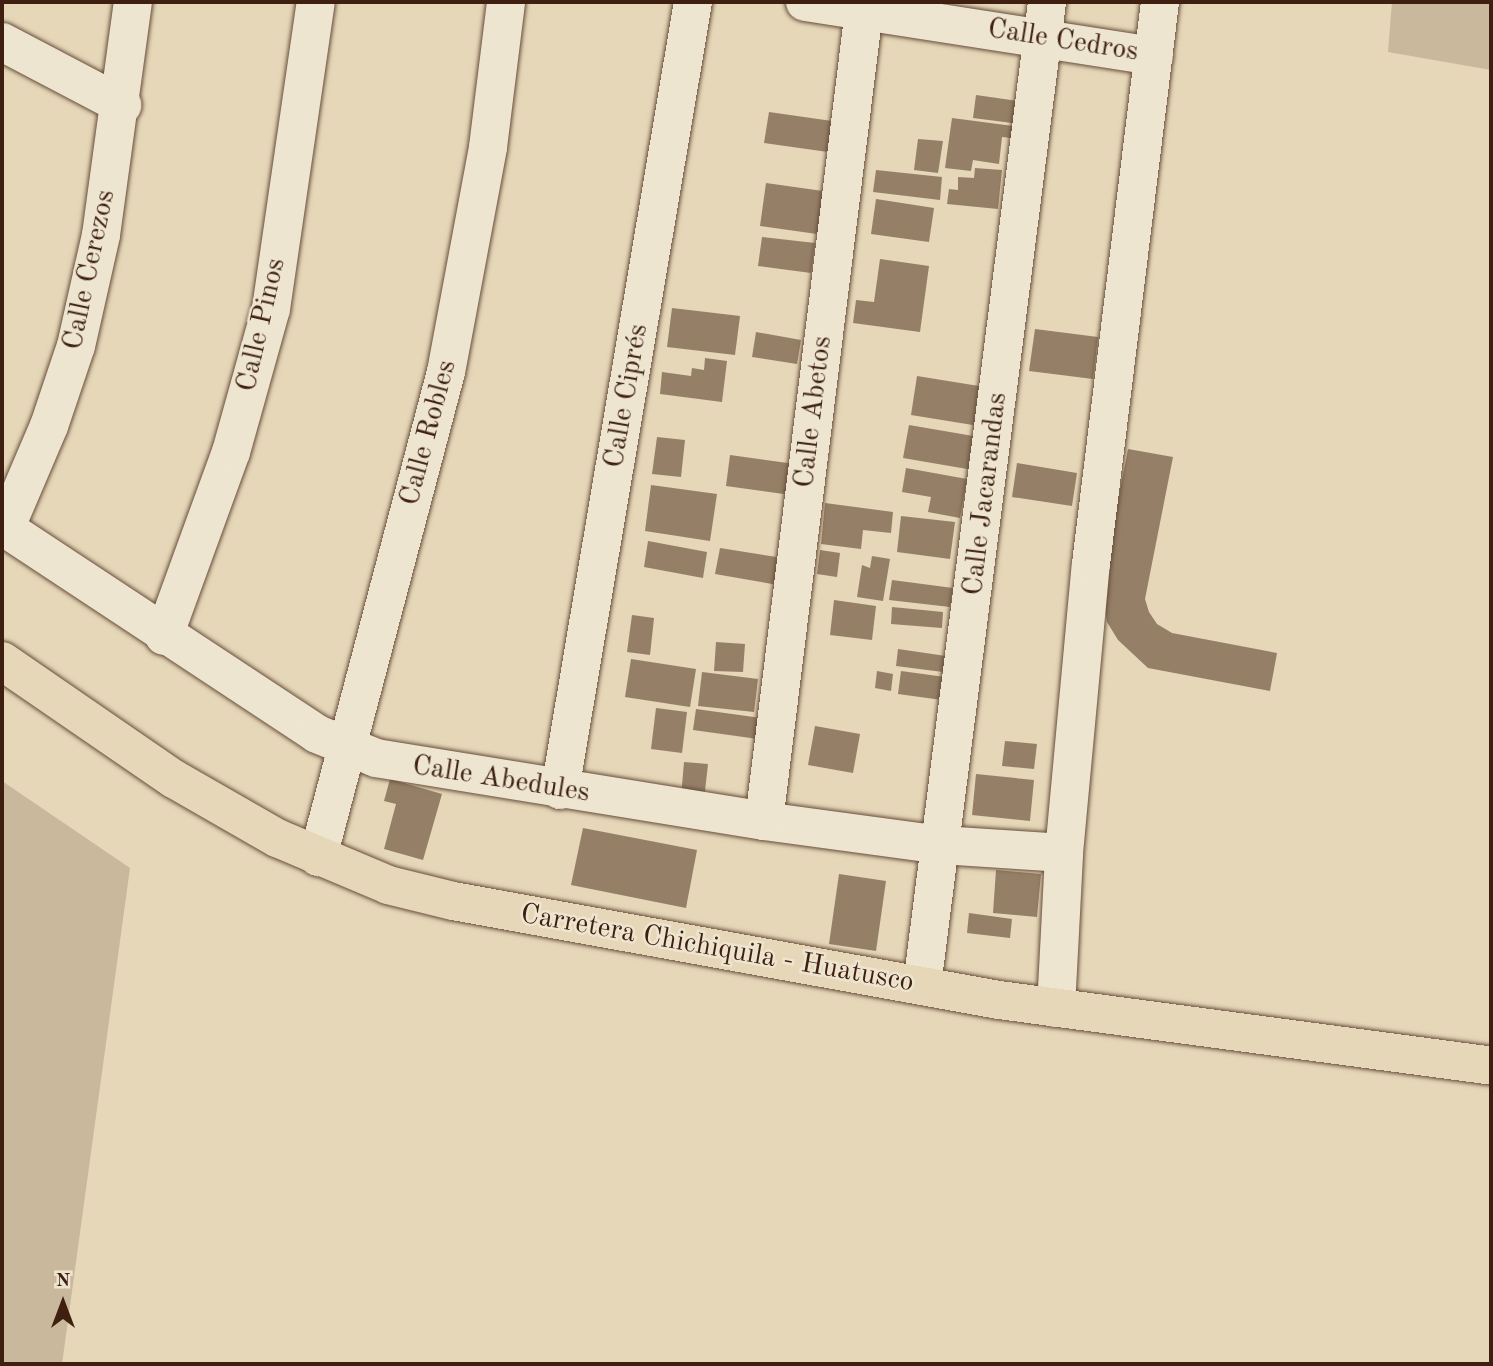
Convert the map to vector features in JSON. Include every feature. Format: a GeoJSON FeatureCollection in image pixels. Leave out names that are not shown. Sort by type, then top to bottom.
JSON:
{"type":"FeatureCollection","features":[{"type":"Feature","properties":{"kind":"main road","name":"Carretera Chichiquila - Huatusco"},"geometry":{"type":"LineString","coordinates":[[2,661],[174,779],[318,857],[388,885],[453,901],[1056,1008],[1491,1066]]}},
{"type":"Feature","properties":{"kind":"street","name":"Calle Cerezos"},"geometry":{"type":"LineString","coordinates":[[4,527],[76,346],[101,235],[122,105],[133,2]]}},
{"type":"Feature","properties":{"kind":"street","name":"Calle Pinos"},"geometry":{"type":"LineString","coordinates":[[164,636],[231,452],[271,309],[316,2]]}},
{"type":"Feature","properties":{"kind":"street","name":"Calle Robles"},"geometry":{"type":"LineString","coordinates":[[318,857],[344,747],[446,372],[471,250],[506,2]]}},
{"type":"Feature","properties":{"kind":"street","name":"Calle Ciprés"},"geometry":{"type":"LineString","coordinates":[[560,790],[693,2]]}},
{"type":"Feature","properties":{"kind":"street","name":"Calle Cedros"},"geometry":{"type":"LineString","coordinates":[[805,2],[1044,19],[1154,56]]}},
{"type":"Feature","properties":{"kind":"street"},"geometry":{"type":"LineString","coordinates":[[1056,1008],[1064,853],[1091,564],[1160,2]]}},
{"type":"Feature","properties":{"kind":"street","name":"Calle Abetos"},"geometry":{"type":"LineString","coordinates":[[764,821],[864,6]]}},
{"type":"Feature","properties":{"kind":"street","name":"Calle Jacarandas"},"geometry":{"type":"LineString","coordinates":[[922,986],[1044,19]]}},
{"type":"Feature","properties":{"kind":"street"},"geometry":{"type":"LineString","coordinates":[[2,42],[122,105]]}},
{"type":"Feature","properties":{"kind":"street","name":"Calle Abedules"},"geometry":{"type":"LineString","coordinates":[[4,527],[164,636],[344,747],[445,773],[764,821],[941,845],[1064,853]]}},
{"type":"Feature","properties":{"kind":"shaded area"},"geometry":{"type":"Polygon","coordinates":[[[1392,2],[1491,2],[1491,70],[1388,52],[1392,2]]]}},
{"type":"Feature","properties":{"kind":"shaded area"},"geometry":{"type":"Polygon","coordinates":[[[2,781],[130,868],[62,1364],[2,1364],[2,781]]]}},
{"type":"Feature","properties":{"kind":"building"},"geometry":{"type":"Polygon","coordinates":[[[976,95],[1025,102],[1021,124],[973,118],[976,95]]]}},
{"type":"Feature","properties":{"kind":"building"},"geometry":{"type":"Polygon","coordinates":[[[769,112],[839,122],[835,153],[764,143],[769,112]]]}},
{"type":"Feature","properties":{"kind":"building"},"geometry":{"type":"Polygon","coordinates":[[[952,118],[1013,126],[1011,138],[1002,137],[999,164],[973,160],[971,171],[945,168],[952,118]]]}},
{"type":"Feature","properties":{"kind":"building"},"geometry":{"type":"Polygon","coordinates":[[[918,139],[943,141],[938,173],[914,170],[918,139]]]}},
{"type":"Feature","properties":{"kind":"building"},"geometry":{"type":"Polygon","coordinates":[[[975,168],[1002,170],[998,209],[947,204],[949,189],[958,190],[958,177],[974,178],[975,168]]]}},
{"type":"Feature","properties":{"kind":"building"},"geometry":{"type":"Polygon","coordinates":[[[876,170],[942,177],[940,200],[873,192],[876,170]]]}},
{"type":"Feature","properties":{"kind":"building"},"geometry":{"type":"Polygon","coordinates":[[[766,183],[830,192],[824,235],[760,226],[766,183]]]}},
{"type":"Feature","properties":{"kind":"building"},"geometry":{"type":"Polygon","coordinates":[[[876,199],[934,208],[929,242],[871,234],[876,199]]]}},
{"type":"Feature","properties":{"kind":"building"},"geometry":{"type":"Polygon","coordinates":[[[762,237],[815,243],[811,273],[758,266],[762,237]]]}},
{"type":"Feature","properties":{"kind":"building"},"geometry":{"type":"Polygon","coordinates":[[[880,259],[929,266],[920,332],[853,323],[856,300],[874,302],[880,259]]]}},
{"type":"Feature","properties":{"kind":"building"},"geometry":{"type":"Polygon","coordinates":[[[672,308],[740,316],[735,355],[667,347],[672,308]]]}},
{"type":"Feature","properties":{"kind":"building"},"geometry":{"type":"Polygon","coordinates":[[[1035,329],[1098,337],[1093,379],[1029,371],[1035,329]]]}},
{"type":"Feature","properties":{"kind":"building"},"geometry":{"type":"Polygon","coordinates":[[[756,332],[801,340],[797,364],[752,357],[756,332]]]}},
{"type":"Feature","properties":{"kind":"building"},"geometry":{"type":"Polygon","coordinates":[[[705,358],[727,361],[722,402],[660,394],[662,372],[691,376],[692,368],[704,370],[705,358]]]}},
{"type":"Feature","properties":{"kind":"building"},"geometry":{"type":"Polygon","coordinates":[[[917,376],[985,387],[979,426],[911,415],[917,376]]]}},
{"type":"Feature","properties":{"kind":"building"},"geometry":{"type":"Polygon","coordinates":[[[909,425],[979,437],[973,470],[903,458],[909,425]]]}},
{"type":"Feature","properties":{"kind":"building"},"geometry":{"type":"Polygon","coordinates":[[[657,437],[685,440],[681,477],[652,474],[657,437]]]}},
{"type":"Feature","properties":{"kind":"building"},"geometry":{"type":"Polygon","coordinates":[[[1128,449],[1173,457],[1145,599],[1149,612],[1157,624],[1172,633],[1277,653],[1270,691],[1148,668],[1118,640],[1107,622],[1102,582],[1128,449]]]}},
{"type":"Feature","properties":{"kind":"building"},"geometry":{"type":"Polygon","coordinates":[[[730,455],[795,464],[791,495],[726,486],[730,455]]]}},
{"type":"Feature","properties":{"kind":"building"},"geometry":{"type":"Polygon","coordinates":[[[1017,463],[1077,473],[1072,506],[1012,497],[1017,463]]]}},
{"type":"Feature","properties":{"kind":"building"},"geometry":{"type":"Polygon","coordinates":[[[906,468],[967,479],[960,518],[928,512],[931,497],[902,492],[906,468]]]}},
{"type":"Feature","properties":{"kind":"building"},"geometry":{"type":"Polygon","coordinates":[[[651,485],[717,494],[710,541],[645,531],[651,485]]]}},
{"type":"Feature","properties":{"kind":"building"},"geometry":{"type":"Polygon","coordinates":[[[825,503],[893,512],[891,533],[863,530],[861,549],[821,544],[825,503]]]}},
{"type":"Feature","properties":{"kind":"building"},"geometry":{"type":"Polygon","coordinates":[[[901,516],[955,522],[950,559],[897,552],[901,516]]]}},
{"type":"Feature","properties":{"kind":"building"},"geometry":{"type":"Polygon","coordinates":[[[648,541],[707,552],[703,578],[644,567],[648,541]]]}},
{"type":"Feature","properties":{"kind":"building"},"geometry":{"type":"Polygon","coordinates":[[[720,548],[783,558],[778,585],[715,574],[720,548]]]}},
{"type":"Feature","properties":{"kind":"building"},"geometry":{"type":"Polygon","coordinates":[[[820,550],[840,553],[837,577],[817,574],[820,550]]]}},
{"type":"Feature","properties":{"kind":"building"},"geometry":{"type":"Polygon","coordinates":[[[872,556],[890,559],[883,601],[857,597],[862,565],[870,568],[872,556]]]}},
{"type":"Feature","properties":{"kind":"building"},"geometry":{"type":"Polygon","coordinates":[[[892,580],[953,588],[950,607],[889,600],[892,580]]]}},
{"type":"Feature","properties":{"kind":"building"},"geometry":{"type":"Polygon","coordinates":[[[834,600],[876,606],[872,640],[830,635],[834,600]]]}},
{"type":"Feature","properties":{"kind":"building"},"geometry":{"type":"Polygon","coordinates":[[[892,607],[943,612],[942,628],[891,624],[892,607]]]}},
{"type":"Feature","properties":{"kind":"building"},"geometry":{"type":"Polygon","coordinates":[[[632,615],[654,618],[650,655],[627,652],[632,615]]]}},
{"type":"Feature","properties":{"kind":"building"},"geometry":{"type":"Polygon","coordinates":[[[716,642],[745,644],[743,672],[714,671],[716,642]]]}},
{"type":"Feature","properties":{"kind":"building"},"geometry":{"type":"Polygon","coordinates":[[[898,649],[946,656],[943,672],[896,666],[898,649]]]}},
{"type":"Feature","properties":{"kind":"building"},"geometry":{"type":"Polygon","coordinates":[[[631,659],[696,669],[690,707],[625,697],[631,659]]]}},
{"type":"Feature","properties":{"kind":"building"},"geometry":{"type":"Polygon","coordinates":[[[877,671],[893,674],[891,691],[875,688],[877,671]]]}},
{"type":"Feature","properties":{"kind":"building"},"geometry":{"type":"Polygon","coordinates":[[[901,671],[945,677],[942,700],[898,694],[901,671]]]}},
{"type":"Feature","properties":{"kind":"building"},"geometry":{"type":"Polygon","coordinates":[[[702,672],[758,679],[754,712],[698,706],[702,672]]]}},
{"type":"Feature","properties":{"kind":"building"},"geometry":{"type":"Polygon","coordinates":[[[656,708],[687,712],[682,753],[651,749],[656,708]]]}},
{"type":"Feature","properties":{"kind":"building"},"geometry":{"type":"Polygon","coordinates":[[[696,709],[761,718],[758,739],[693,730],[696,709]]]}},
{"type":"Feature","properties":{"kind":"building"},"geometry":{"type":"Polygon","coordinates":[[[815,726],[860,734],[853,773],[808,765],[815,726]]]}},
{"type":"Feature","properties":{"kind":"building"},"geometry":{"type":"Polygon","coordinates":[[[1005,741],[1037,744],[1034,769],[1002,766],[1005,741]]]}},
{"type":"Feature","properties":{"kind":"building"},"geometry":{"type":"Polygon","coordinates":[[[684,762],[708,764],[704,800],[681,797],[684,762]]]}},
{"type":"Feature","properties":{"kind":"building"},"geometry":{"type":"Polygon","coordinates":[[[976,774],[1034,780],[1030,821],[972,815],[976,774]]]}},
{"type":"Feature","properties":{"kind":"building"},"geometry":{"type":"Polygon","coordinates":[[[390,779],[442,794],[423,860],[384,849],[396,804],[384,801],[390,779]]]}},
{"type":"Feature","properties":{"kind":"building"},"geometry":{"type":"Polygon","coordinates":[[[583,828],[697,850],[686,908],[571,885],[583,828]]]}},
{"type":"Feature","properties":{"kind":"building"},"geometry":{"type":"Polygon","coordinates":[[[996,870],[1041,874],[1037,917],[993,913],[996,870]]]}},
{"type":"Feature","properties":{"kind":"building"},"geometry":{"type":"Polygon","coordinates":[[[839,874],[886,881],[876,951],[829,944],[839,874]]]}},
{"type":"Feature","properties":{"kind":"building"},"geometry":{"type":"Polygon","coordinates":[[[969,913],[1012,919],[1010,938],[967,933],[969,913]]]}}]}
